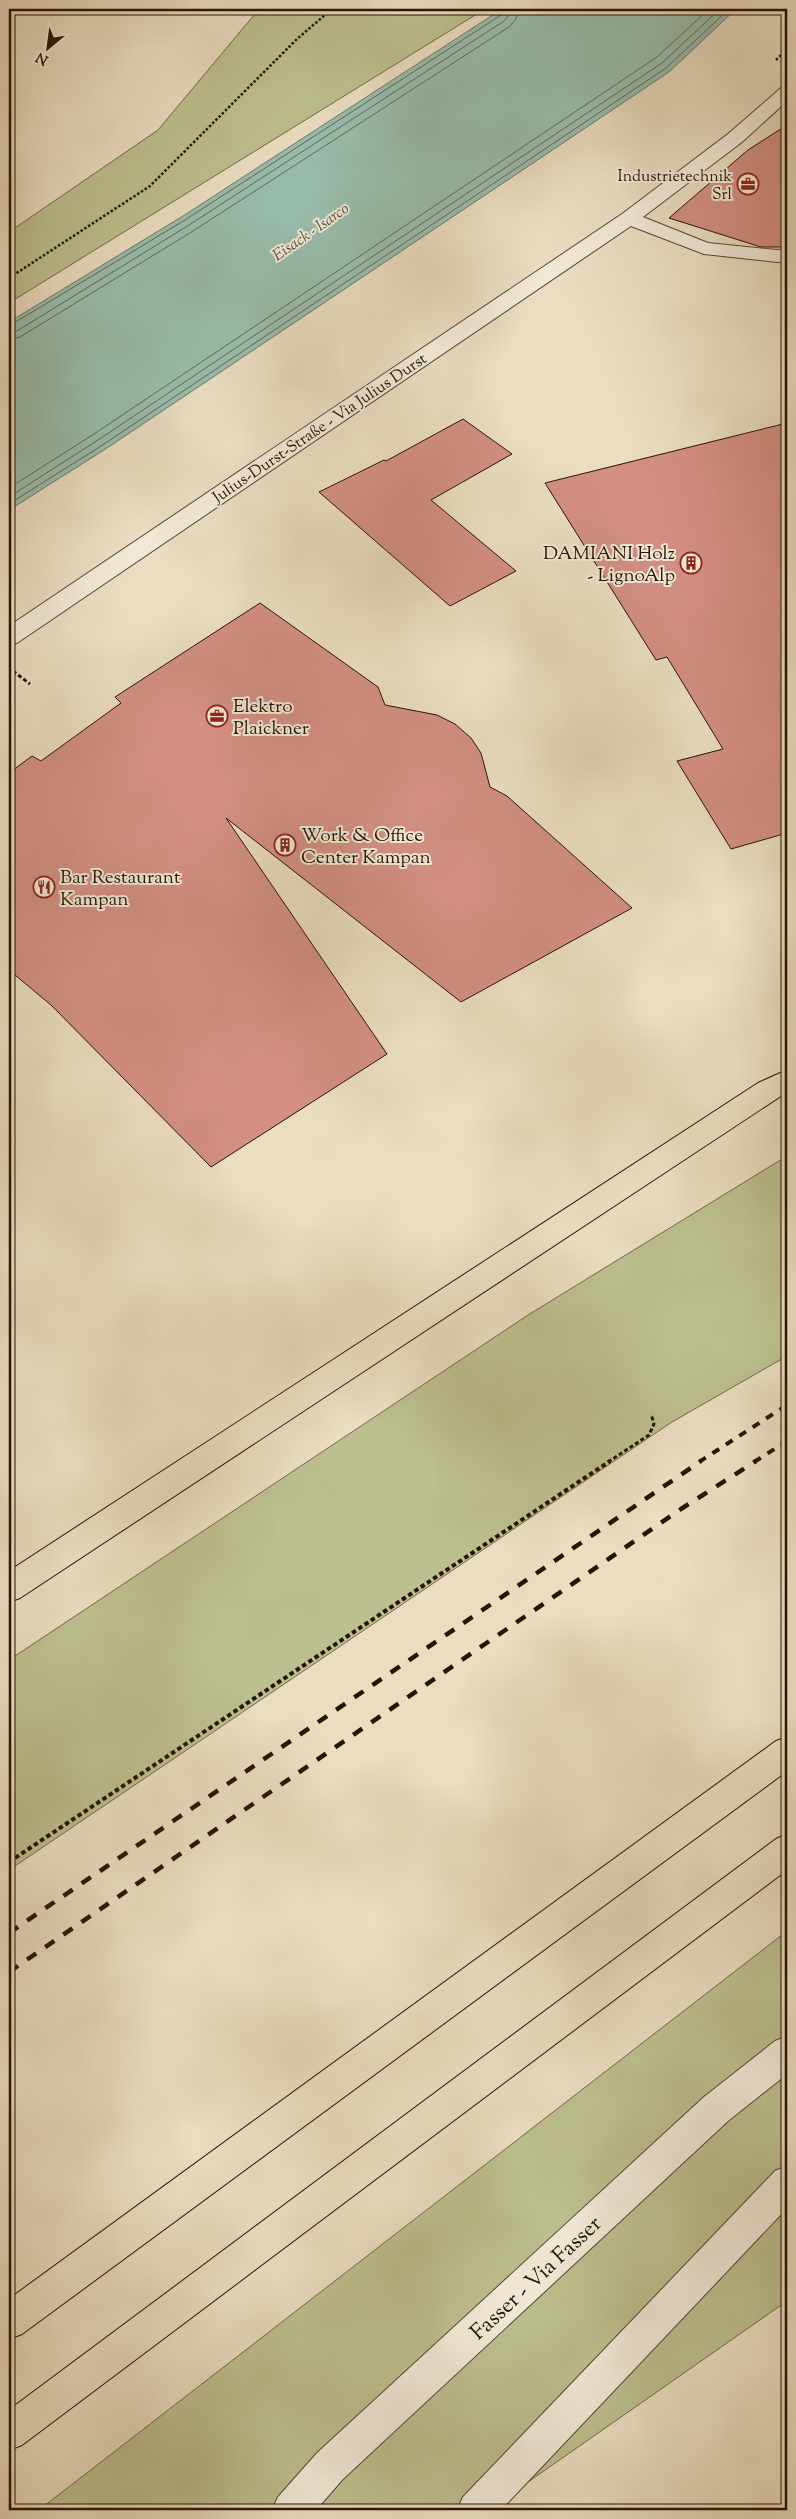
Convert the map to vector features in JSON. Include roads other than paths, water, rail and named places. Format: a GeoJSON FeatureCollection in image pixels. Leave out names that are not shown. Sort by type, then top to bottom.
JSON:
{"type":"FeatureCollection","features":[{"type":"Feature","properties":{"kind":"main road"},"geometry":{"type":"LineString","coordinates":[[9,1588],[767,1090],[787,1080]]}},
{"type":"Feature","properties":{"kind":"main road"},"geometry":{"type":"LineString","coordinates":[[9,2321],[787,1752]]}},
{"type":"Feature","properties":{"kind":"main road"},"geometry":{"type":"LineString","coordinates":[[9,2432],[787,1850]]}},
{"type":"Feature","properties":{"kind":"street","name":"Julius-Durst-Straße - Via Julius Durst"},"geometry":{"type":"LineString","coordinates":[[9,636],[629,218],[736,138],[787,92]]}},
{"type":"Feature","properties":{"kind":"street"},"geometry":{"type":"LineString","coordinates":[[629,218],[704,248],[778,256],[787,255]]}},
{"type":"Feature","properties":{"kind":"street","name":"Fasser - Via Fasser"},"geometry":{"type":"LineString","coordinates":[[291,2510],[330,2466],[716,2109],[787,2053]]}},
{"type":"Feature","properties":{"kind":"street"},"geometry":{"type":"LineString","coordinates":[[476,2510],[787,2184]]}},
{"type":"Feature","properties":{"kind":"water","name":"Eisack - Isarco"},"geometry":{"type":"Polygon","coordinates":[[[502,9],[736,9],[669,72],[104,450],[9,510],[9,322],[183,216],[502,9]]]}},
{"type":"Feature","properties":{"kind":"railway"},"geometry":{"type":"LineString","coordinates":[[699,1462],[787,1405]]}},
{"type":"Feature","properties":{"kind":"railway"},"geometry":{"type":"LineString","coordinates":[[754,1462],[787,1441]]}},
{"type":"Feature","properties":{"kind":"railway"},"geometry":{"type":"LineString","coordinates":[[9,1933],[701,1461]]}},
{"type":"Feature","properties":{"kind":"railway"},"geometry":{"type":"LineString","coordinates":[[9,1972],[681,1509],[756,1461]]}},
{"type":"Feature","properties":{"kind":"place","name":"Industrietechnik Srl"},"geometry":{"type":"Point","coordinates":[748,184]}},
{"type":"Feature","properties":{"kind":"place","name":"DAMIANI Holz - LignoAlp"},"geometry":{"type":"Point","coordinates":[691,563]}},
{"type":"Feature","properties":{"kind":"place","name":"Elektro Plaickner"},"geometry":{"type":"Point","coordinates":[217,716]}},
{"type":"Feature","properties":{"kind":"place","name":"Work & Office Center Kampan"},"geometry":{"type":"Point","coordinates":[285,845]}},
{"type":"Feature","properties":{"kind":"place","name":"Bar Restaurant Kampan"},"geometry":{"type":"Point","coordinates":[44,887]}}]}
